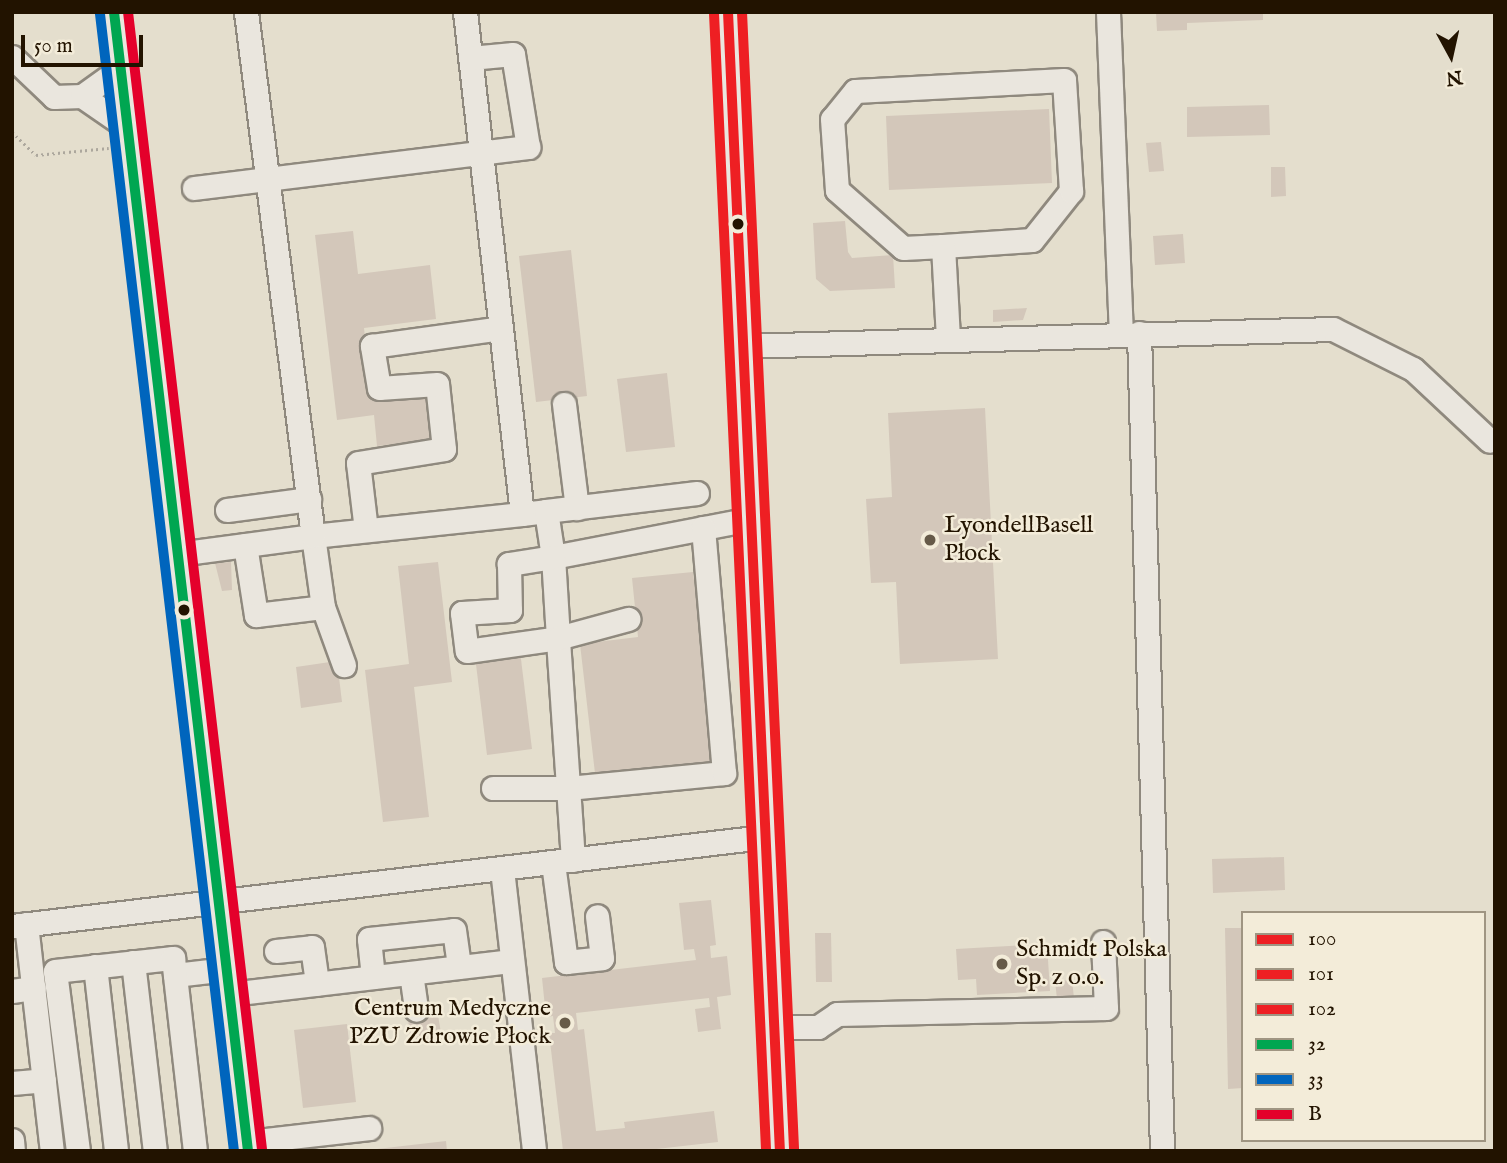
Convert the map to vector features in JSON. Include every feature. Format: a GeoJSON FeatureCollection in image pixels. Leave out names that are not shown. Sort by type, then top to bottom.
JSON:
{"type":"FeatureCollection","features":[{"type":"Feature","properties":{"kind":"street"},"geometry":{"type":"LineString","coordinates":[[114,12],[121,68],[123,137],[178,554],[247,1147],[369,1128]]}},
{"type":"Feature","properties":{"kind":"street"},"geometry":{"type":"LineString","coordinates":[[246,12],[323,607],[344,665]]}},
{"type":"Feature","properties":{"kind":"street"},"geometry":{"type":"LineString","coordinates":[[465,12],[522,514]]}},
{"type":"Feature","properties":{"kind":"street"},"geometry":{"type":"LineString","coordinates":[[728,12],[763,837],[780,1151]]}},
{"type":"Feature","properties":{"kind":"street"},"geometry":{"type":"LineString","coordinates":[[1108,12],[1130,333],[1162,1151]]}},
{"type":"Feature","properties":{"kind":"street"},"geometry":{"type":"LineString","coordinates":[[194,188],[268,182],[528,147],[513,54],[470,58]]}},
{"type":"Feature","properties":{"kind":"street"},"geometry":{"type":"LineString","coordinates":[[12,57],[54,97],[82,96],[121,68]]}},
{"type":"Feature","properties":{"kind":"street"},"geometry":{"type":"LineString","coordinates":[[1064,80],[1071,191],[1032,240],[943,246],[903,248],[837,190],[832,119],[855,91],[1064,80]]}},
{"type":"Feature","properties":{"kind":"street"},"geometry":{"type":"LineString","coordinates":[[82,96],[123,137]]}},
{"type":"Feature","properties":{"kind":"street"},"geometry":{"type":"LineString","coordinates":[[943,246],[948,339]]}},
{"type":"Feature","properties":{"kind":"street"},"geometry":{"type":"LineString","coordinates":[[366,530],[358,463],[443,449],[436,384],[379,388],[372,346],[501,328]]}},
{"type":"Feature","properties":{"kind":"street"},"geometry":{"type":"LineString","coordinates":[[743,346],[1333,329],[1413,369],[1490,441]]}},
{"type":"Feature","properties":{"kind":"street"},"geometry":{"type":"LineString","coordinates":[[564,404],[577,508]]}},
{"type":"Feature","properties":{"kind":"street"},"geometry":{"type":"LineString","coordinates":[[178,554],[313,536],[697,493]]}},
{"type":"Feature","properties":{"kind":"street"},"geometry":{"type":"LineString","coordinates":[[227,510],[309,499]]}},
{"type":"Feature","properties":{"kind":"street"},"geometry":{"type":"LineString","coordinates":[[546,512],[553,557],[568,788],[563,861],[566,962],[602,958],[597,916]]}},
{"type":"Feature","properties":{"kind":"street"},"geometry":{"type":"LineString","coordinates":[[628,619],[558,638],[467,652],[462,613],[510,610],[509,564],[750,519]]}},
{"type":"Feature","properties":{"kind":"street"},"geometry":{"type":"LineString","coordinates":[[493,788],[568,788],[724,773],[703,528]]}},
{"type":"Feature","properties":{"kind":"street"},"geometry":{"type":"LineString","coordinates":[[245,545],[256,615],[323,607]]}},
{"type":"Feature","properties":{"kind":"street"},"geometry":{"type":"LineString","coordinates":[[52,1151],[44,1080],[26,984],[19,925],[763,837]]}},
{"type":"Feature","properties":{"kind":"street"},"geometry":{"type":"LineString","coordinates":[[502,869],[534,1151]]}},
{"type":"Feature","properties":{"kind":"street"},"geometry":{"type":"LineString","coordinates":[[373,977],[369,939],[454,930],[459,967]]}},
{"type":"Feature","properties":{"kind":"street"},"geometry":{"type":"LineString","coordinates":[[774,1027],[818,1027],[837,1014],[1106,1009],[1103,942]]}},
{"type":"Feature","properties":{"kind":"street"},"geometry":{"type":"LineString","coordinates":[[276,951],[312,947],[317,984]]}},
{"type":"Feature","properties":{"kind":"street"},"geometry":{"type":"LineString","coordinates":[[26,984],[55,971],[173,958],[195,1151]]}},
{"type":"Feature","properties":{"kind":"street"},"geometry":{"type":"LineString","coordinates":[[229,994],[512,961]]}},
{"type":"Feature","properties":{"kind":"street"},"geometry":{"type":"LineString","coordinates":[[133,962],[155,1151]]}},
{"type":"Feature","properties":{"kind":"street"},"geometry":{"type":"LineString","coordinates":[[95,966],[116,1151]]}},
{"type":"Feature","properties":{"kind":"street"},"geometry":{"type":"LineString","coordinates":[[175,975],[227,969]]}},
{"type":"Feature","properties":{"kind":"street"},"geometry":{"type":"LineString","coordinates":[[55,971],[78,1151]]}},
{"type":"Feature","properties":{"kind":"street"},"geometry":{"type":"LineString","coordinates":[[411,973],[416,1010]]}},
{"type":"Feature","properties":{"kind":"street"},"geometry":{"type":"LineString","coordinates":[[12,1083],[44,1080]]}},
{"type":"Feature","properties":{"kind":"street"},"geometry":{"type":"LineString","coordinates":[[12,1140],[13,1151]]}},
{"type":"Feature","properties":{"kind":"path"},"geometry":{"type":"LineString","coordinates":[[12,132],[36,155],[123,137]]}},
{"type":"Feature","properties":{"kind":"building"},"geometry":{"type":"Polygon","coordinates":[[[1156,12],[1263,12],[1263,20],[1187,23],[1187,30],[1157,31],[1156,12]]]}},
{"type":"Feature","properties":{"kind":"building"},"geometry":{"type":"Polygon","coordinates":[[[1269,105],[1270,135],[1187,137],[1187,107],[1269,105]]]}},
{"type":"Feature","properties":{"kind":"building"},"geometry":{"type":"Polygon","coordinates":[[[1049,109],[1052,183],[889,190],[886,116],[1049,109]]]}},
{"type":"Feature","properties":{"kind":"building"},"geometry":{"type":"Polygon","coordinates":[[[1161,142],[1164,171],[1149,172],[1146,143],[1161,142]]]}},
{"type":"Feature","properties":{"kind":"building"},"geometry":{"type":"Polygon","coordinates":[[[1271,167],[1285,167],[1286,196],[1271,197],[1271,167]]]}},
{"type":"Feature","properties":{"kind":"building"},"geometry":{"type":"Polygon","coordinates":[[[845,221],[848,252],[852,258],[893,255],[895,288],[830,291],[816,279],[813,223],[845,221]]]}},
{"type":"Feature","properties":{"kind":"building"},"geometry":{"type":"Polygon","coordinates":[[[353,231],[358,274],[430,265],[436,319],[364,328],[372,398],[431,392],[436,439],[377,446],[374,415],[337,420],[315,235],[353,231]]]}},
{"type":"Feature","properties":{"kind":"building"},"geometry":{"type":"Polygon","coordinates":[[[1183,234],[1185,263],[1155,265],[1153,236],[1183,234]]]}},
{"type":"Feature","properties":{"kind":"building"},"geometry":{"type":"Polygon","coordinates":[[[571,250],[587,396],[536,402],[519,256],[571,250]]]}},
{"type":"Feature","properties":{"kind":"building"},"geometry":{"type":"Polygon","coordinates":[[[1027,308],[1023,320],[993,322],[993,310],[1027,308]]]}},
{"type":"Feature","properties":{"kind":"building"},"geometry":{"type":"Polygon","coordinates":[[[667,373],[675,447],[626,452],[617,379],[667,373]]]}},
{"type":"Feature","properties":{"kind":"building","name":"LyondellBasell Płock"},"geometry":{"type":"Polygon","coordinates":[[[985,408],[998,659],[900,664],[896,582],[871,583],[866,499],[892,497],[888,413],[985,408]]]}},
{"type":"Feature","properties":{"kind":"building"},"geometry":{"type":"Polygon","coordinates":[[[231,562],[232,590],[222,591],[215,563],[231,562]]]}},
{"type":"Feature","properties":{"kind":"building"},"geometry":{"type":"Polygon","coordinates":[[[438,562],[452,682],[414,687],[429,817],[383,822],[365,670],[409,664],[398,566],[438,562]]]}},
{"type":"Feature","properties":{"kind":"building"},"geometry":{"type":"Polygon","coordinates":[[[693,572],[716,767],[596,782],[580,644],[638,637],[632,578],[693,572]]]}},
{"type":"Feature","properties":{"kind":"building"},"geometry":{"type":"Polygon","coordinates":[[[520,651],[532,749],[487,755],[475,656],[520,651]]]}},
{"type":"Feature","properties":{"kind":"building"},"geometry":{"type":"Polygon","coordinates":[[[337,661],[342,702],[301,708],[296,667],[337,661]]]}},
{"type":"Feature","properties":{"kind":"building"},"geometry":{"type":"Polygon","coordinates":[[[1284,857],[1285,890],[1213,893],[1212,859],[1284,857]]]}},
{"type":"Feature","properties":{"kind":"building","name":"Centrum Medyczne PZU Zdrowie Płock"},"geometry":{"type":"Polygon","coordinates":[[[711,900],[716,945],[710,946],[711,958],[727,956],[731,995],[717,997],[721,1029],[698,1032],[695,1009],[710,1007],[709,998],[576,1013],[578,1030],[584,1029],[596,1131],[625,1128],[624,1122],[714,1111],[718,1142],[639,1151],[563,1151],[549,1033],[555,1033],[553,1016],[546,1017],[542,978],[696,960],[694,949],[684,950],[679,903],[711,900]]]}},
{"type":"Feature","properties":{"kind":"building"},"geometry":{"type":"Polygon","coordinates":[[[1225,928],[1241,928],[1241,1088],[1228,1089],[1225,928]]]}},
{"type":"Feature","properties":{"kind":"building"},"geometry":{"type":"Polygon","coordinates":[[[815,933],[831,933],[832,982],[816,982],[815,933]]]}},
{"type":"Feature","properties":{"kind":"building","name":"Schmidt Polska Sp. z o.o."},"geometry":{"type":"Polygon","coordinates":[[[1047,944],[1050,991],[977,995],[976,979],[958,980],[956,949],[1047,944]]]}},
{"type":"Feature","properties":{"kind":"building"},"geometry":{"type":"Polygon","coordinates":[[[1072,980],[1074,998],[1057,999],[1055,981],[1072,980]]]}},
{"type":"Feature","properties":{"kind":"building"},"geometry":{"type":"Polygon","coordinates":[[[438,1015],[442,1039],[411,1044],[408,1019],[438,1015]]]}},
{"type":"Feature","properties":{"kind":"building"},"geometry":{"type":"Polygon","coordinates":[[[347,1024],[356,1102],[303,1108],[294,1030],[347,1024]]]}},
{"type":"Feature","properties":{"kind":"building"},"geometry":{"type":"Polygon","coordinates":[[[446,1141],[447,1151],[377,1151],[377,1149],[446,1141]]]}},
{"type":"Feature","properties":{"kind":"transit line","name":"32"},"geometry":{"type":"LineString","coordinates":[[114,12],[248,1151]]}},
{"type":"Feature","properties":{"kind":"transit line","name":"B"},"geometry":{"type":"LineString","coordinates":[[128,12],[262,1149]]}},
{"type":"Feature","properties":{"kind":"transit line","name":"100"},"geometry":{"type":"LineString","coordinates":[[728,12],[780,1151]]}},
{"type":"Feature","properties":{"kind":"transit line","name":"102"},"geometry":{"type":"LineString","coordinates":[[742,12],[794,1150]]}},
{"type":"Feature","properties":{"kind":"transit line","name":"101"},"geometry":{"type":"LineString","coordinates":[[714,13],[766,1151]]}},
{"type":"Feature","properties":{"kind":"transit line","name":"33"},"geometry":{"type":"LineString","coordinates":[[100,14],[234,1151]]}},
{"type":"Feature","properties":{"kind":"place","name":"LyondellBasell Płock"},"geometry":{"type":"Point","coordinates":[930,540]}},
{"type":"Feature","properties":{"kind":"place","name":"Schmidt Polska Sp. z o.o."},"geometry":{"type":"Point","coordinates":[1002,964]}},
{"type":"Feature","properties":{"kind":"place","name":"Centrum Medyczne PZU Zdrowie Płock"},"geometry":{"type":"Point","coordinates":[565,1023]}}]}
